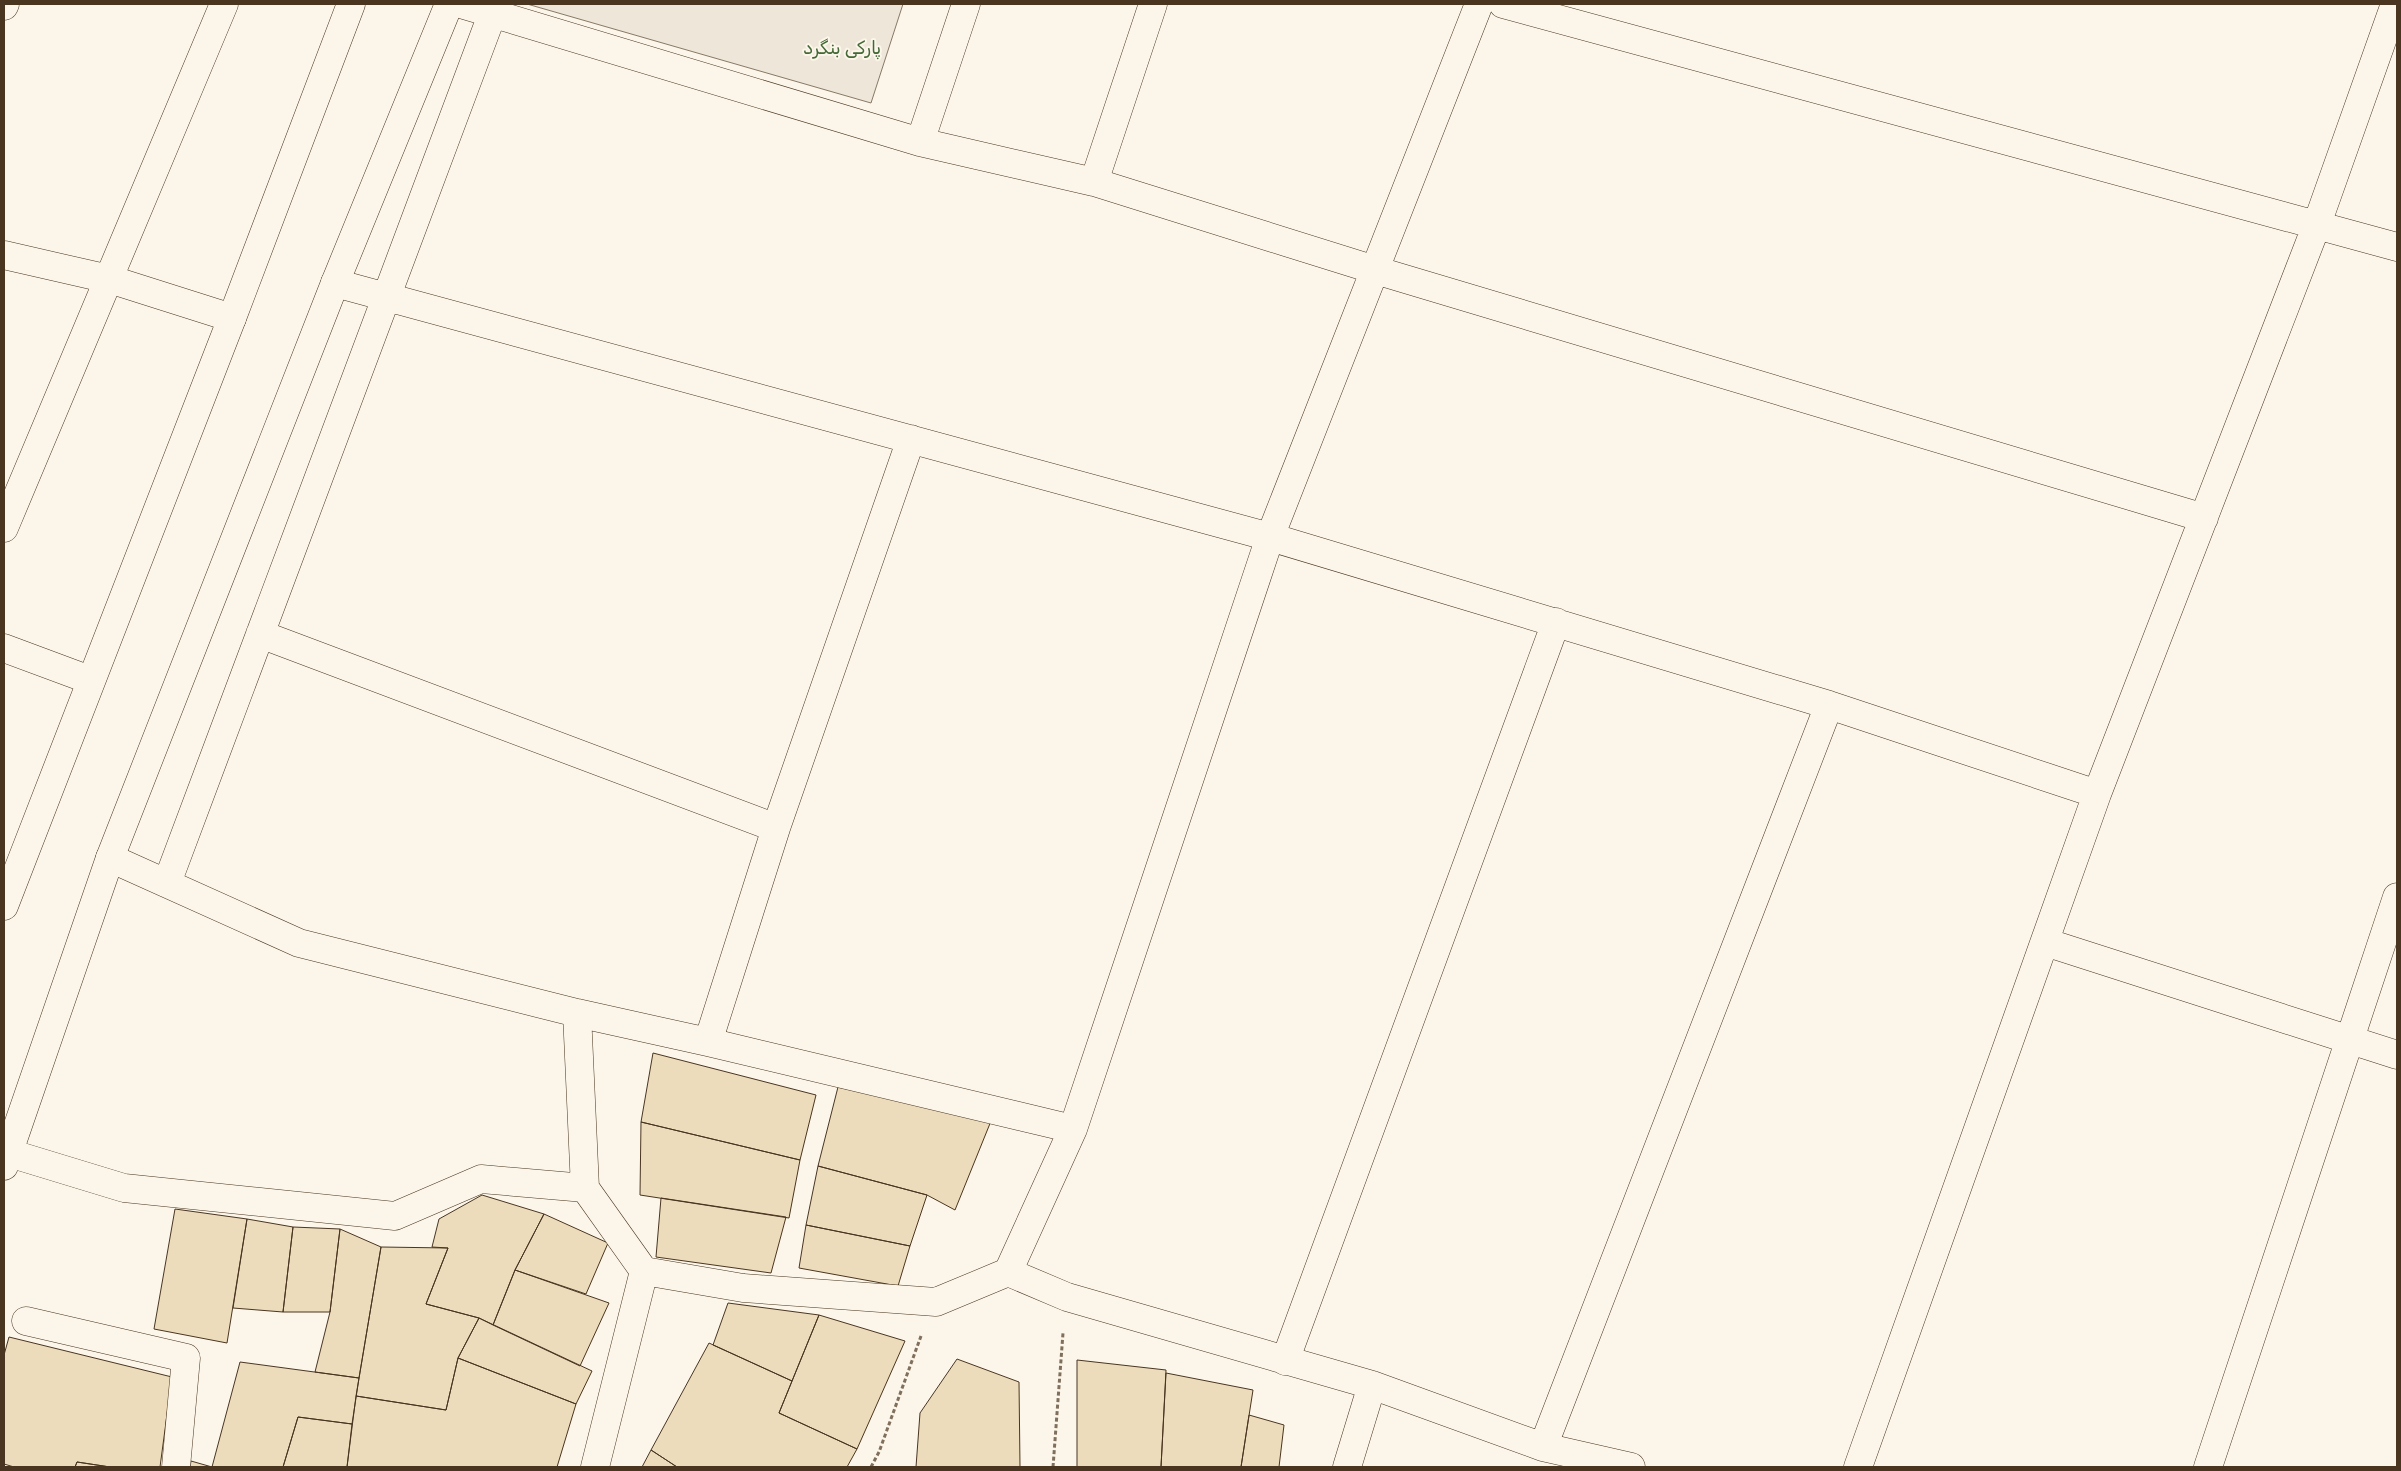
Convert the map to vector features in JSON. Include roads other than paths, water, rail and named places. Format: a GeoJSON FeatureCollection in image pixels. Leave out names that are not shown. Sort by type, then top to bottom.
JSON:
{"type":"FeatureCollection","features":[{"type":"Feature","properties":{"kind":"main road"},"geometry":{"type":"LineString","coordinates":[[4,528],[224,4]]}},
{"type":"Feature","properties":{"kind":"main road"},"geometry":{"type":"LineString","coordinates":[[4,906],[90,680],[232,318],[351,4]]}},
{"type":"Feature","properties":{"kind":"main road"},"geometry":{"type":"LineString","coordinates":[[449,4],[335,283],[110,858],[6,1160],[124,1188],[395,1216],[482,1179],[585,1188]]}},
{"type":"Feature","properties":{"kind":"main road"},"geometry":{"type":"LineString","coordinates":[[461,4],[494,9],[920,142],[1094,182],[1375,270],[2204,518]]}},
{"type":"Feature","properties":{"kind":"main road"},"geometry":{"type":"LineString","coordinates":[[920,142],[966,4]]}},
{"type":"Feature","properties":{"kind":"main road"},"geometry":{"type":"LineString","coordinates":[[1094,182],[1153,4]]}},
{"type":"Feature","properties":{"kind":"main road"},"geometry":{"type":"LineString","coordinates":[[577,1013],[585,1188],[644,1272],[743,1288],[936,1302],[1008,1272],[1073,1130],[1270,537],[1479,4]]}},
{"type":"Feature","properties":{"kind":"main road"},"geometry":{"type":"LineString","coordinates":[[1502,4],[2397,247]]}},
{"type":"Feature","properties":{"kind":"main road"},"geometry":{"type":"LineString","coordinates":[[1858,1467],[2097,794],[2317,224],[2395,4]]}},
{"type":"Feature","properties":{"kind":"main road"},"geometry":{"type":"LineString","coordinates":[[167,883],[494,9]]}},
{"type":"Feature","properties":{"kind":"main road"},"geometry":{"type":"LineString","coordinates":[[4,255],[110,279],[232,318]]}},
{"type":"Feature","properties":{"kind":"main road"},"geometry":{"type":"LineString","coordinates":[[335,283],[387,295],[1270,537],[1829,705],[2097,794]]}},
{"type":"Feature","properties":{"kind":"main road"},"geometry":{"type":"LineString","coordinates":[[708,1042],[776,828],[911,440]]}},
{"type":"Feature","properties":{"kind":"main road"},"geometry":{"type":"LineString","coordinates":[[1285,1361],[1556,622]]}},
{"type":"Feature","properties":{"kind":"main road"},"geometry":{"type":"LineString","coordinates":[[260,634],[776,828]]}},
{"type":"Feature","properties":{"kind":"main road"},"geometry":{"type":"LineString","coordinates":[[4,648],[90,680]]}},
{"type":"Feature","properties":{"kind":"main road"},"geometry":{"type":"LineString","coordinates":[[1543,1447],[1829,705]]}},
{"type":"Feature","properties":{"kind":"main road"},"geometry":{"type":"LineString","coordinates":[[110,858],[299,943],[577,1013],[708,1042],[1073,1130]]}},
{"type":"Feature","properties":{"kind":"main road"},"geometry":{"type":"LineString","coordinates":[[2208,1467],[2397,898]]}},
{"type":"Feature","properties":{"kind":"main road"},"geometry":{"type":"LineString","coordinates":[[2045,942],[2397,1055]]}},
{"type":"Feature","properties":{"kind":"main road"},"geometry":{"type":"LineString","coordinates":[[595,1467],[644,1272]]}},
{"type":"Feature","properties":{"kind":"main road"},"geometry":{"type":"LineString","coordinates":[[1008,1272],[1066,1297],[1372,1386],[1543,1447],[1630,1467]]}},
{"type":"Feature","properties":{"kind":"main road"},"geometry":{"type":"LineString","coordinates":[[26,1321],[186,1358],[176,1467]]}},
{"type":"Feature","properties":{"kind":"main road"},"geometry":{"type":"LineString","coordinates":[[1347,1467],[1372,1386]]}},
{"type":"Feature","properties":{"kind":"park label","name":"پارکی بنگرد"},"geometry":{"type":"Point","coordinates":[842,48]}}]}
